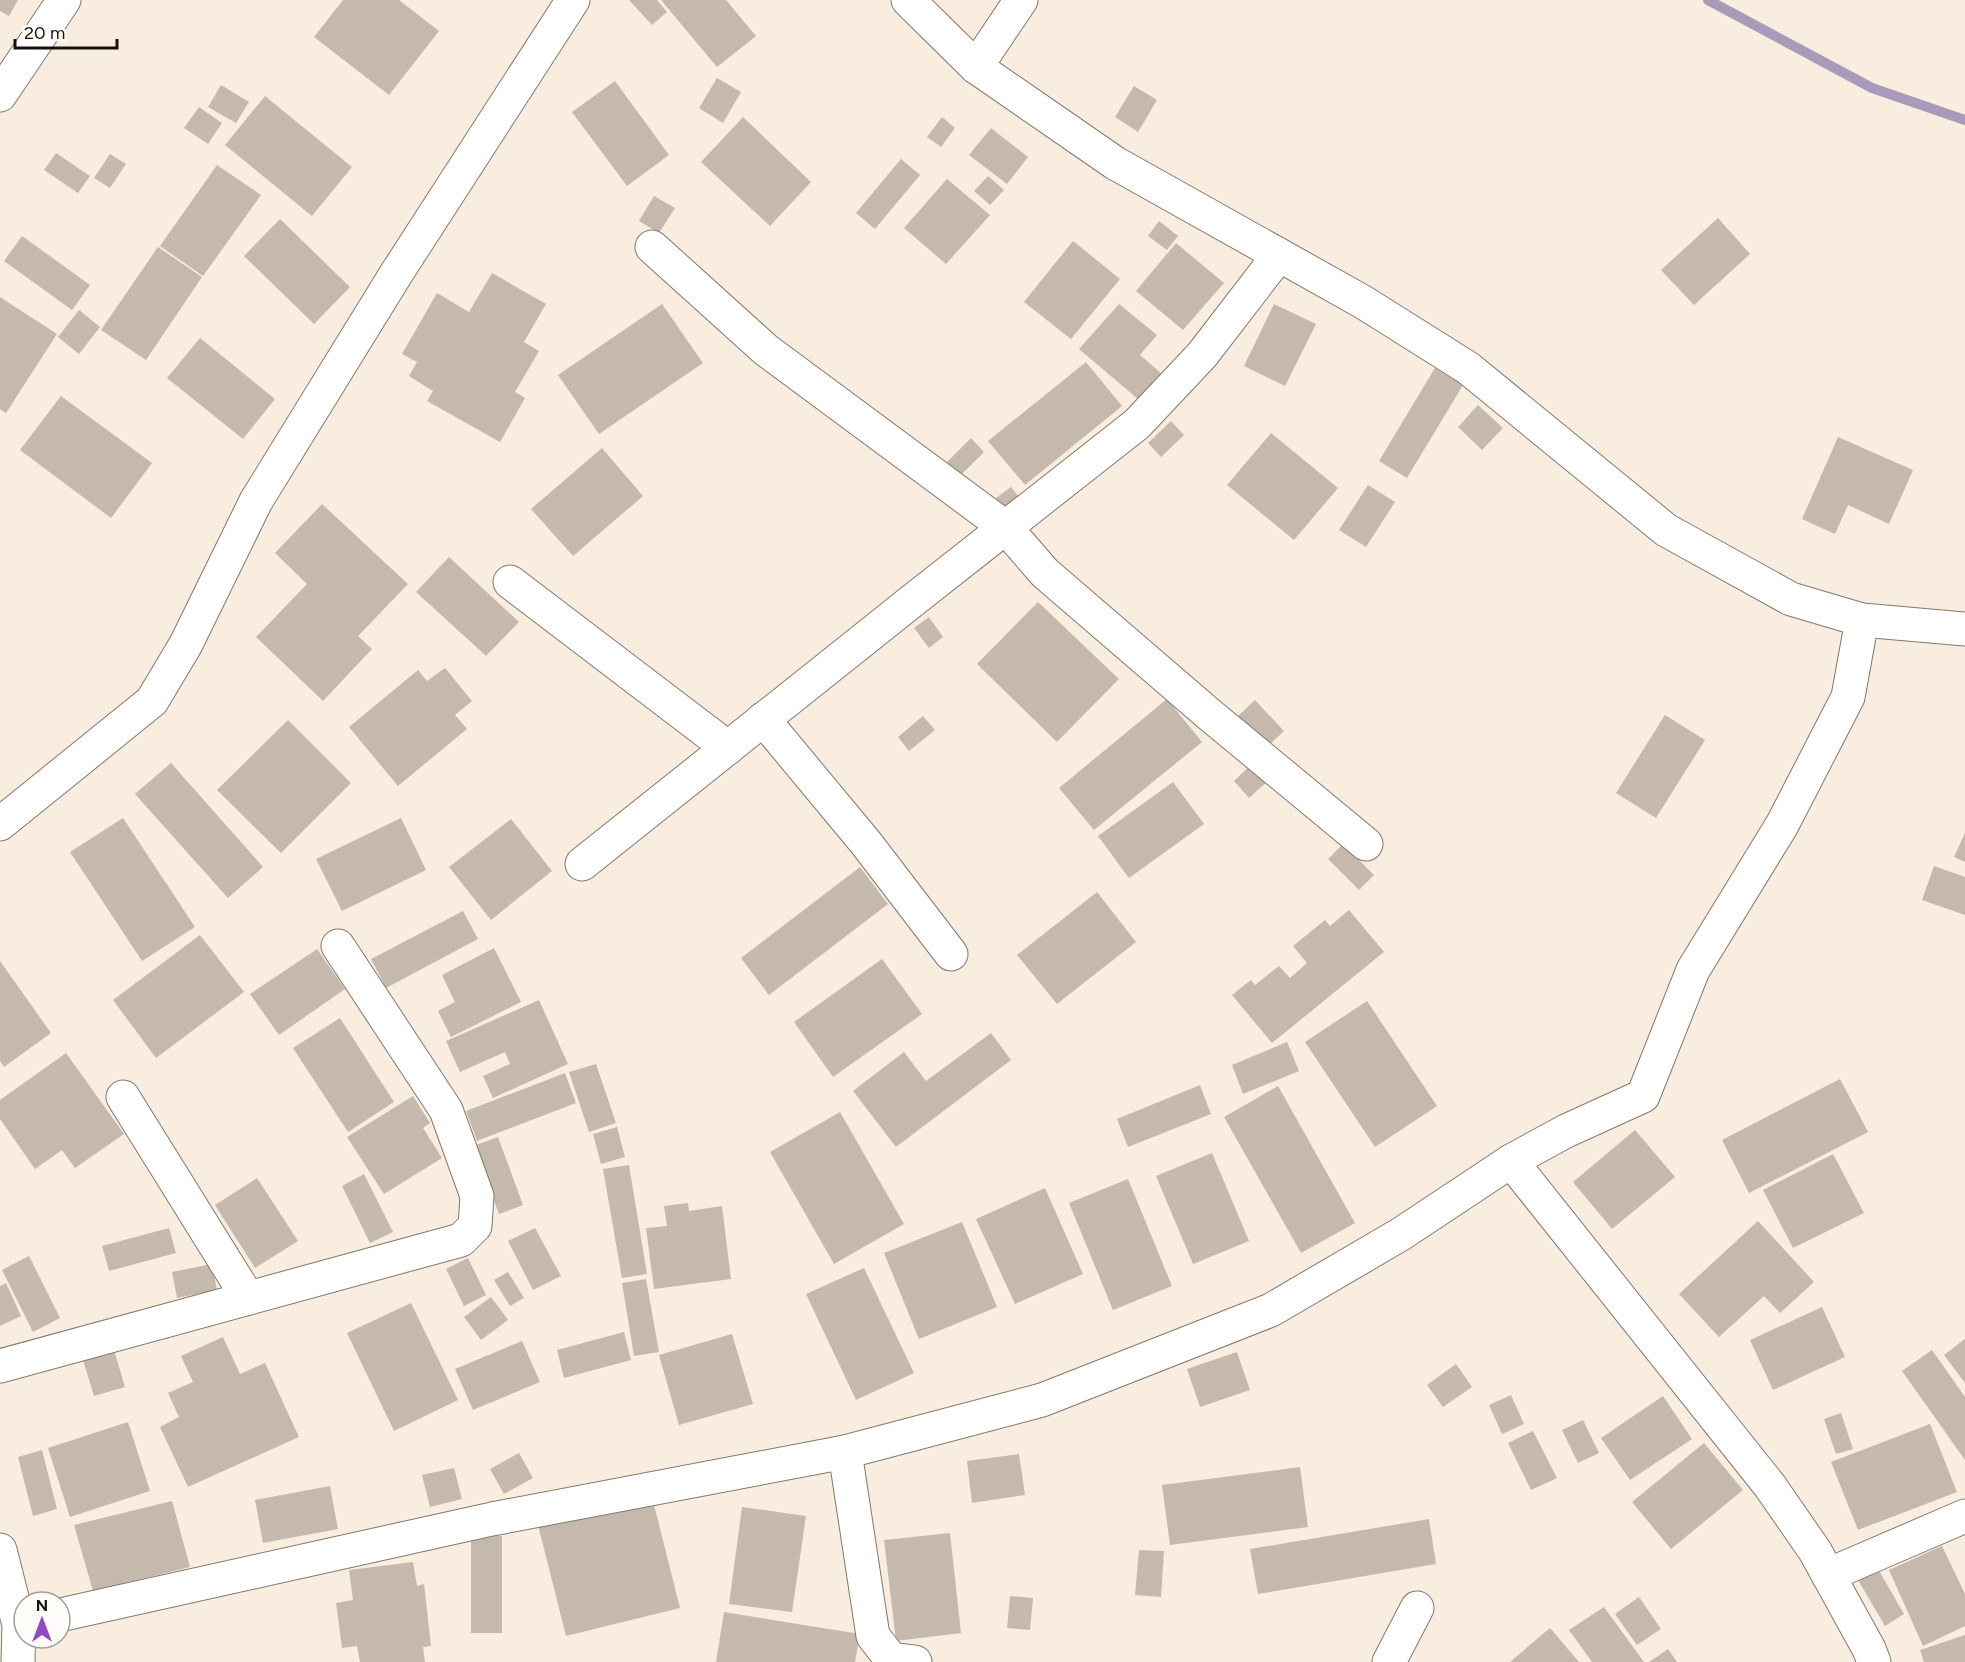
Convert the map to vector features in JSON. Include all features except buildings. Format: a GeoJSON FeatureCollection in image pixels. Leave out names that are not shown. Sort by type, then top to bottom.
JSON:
{"type":"FeatureCollection","features":[{"type":"Feature","properties":{"kind":"street"},"geometry":{"type":"LineString","coordinates":[[0,95],[64,0]]}},
{"type":"Feature","properties":{"kind":"street"},"geometry":{"type":"LineString","coordinates":[[0,824],[152,701],[186,644],[255,501],[396,274],[573,0]]}},
{"type":"Feature","properties":{"kind":"street"},"geometry":{"type":"LineString","coordinates":[[908,0],[976,68],[1115,163],[1363,302],[1468,368],[1666,530],[1791,599],[1862,620],[1965,629]]}},
{"type":"Feature","properties":{"kind":"street"},"geometry":{"type":"LineString","coordinates":[[976,68],[1020,0]]}},
{"type":"Feature","properties":{"kind":"street"},"geometry":{"type":"LineString","coordinates":[[652,248],[766,350],[1005,527],[1045,573],[1366,844]]}},
{"type":"Feature","properties":{"kind":"street"},"geometry":{"type":"LineString","coordinates":[[582,864],[1137,424],[1202,355],[1279,255]]}},
{"type":"Feature","properties":{"kind":"street"},"geometry":{"type":"LineString","coordinates":[[510,582],[728,748]]}},
{"type":"Feature","properties":{"kind":"street"},"geometry":{"type":"LineString","coordinates":[[72,1613],[492,1519],[845,1452],[1042,1400],[1271,1310],[1401,1234],[1511,1161],[1566,1131],[1643,1096],[1693,970],[1782,825],[1848,697],[1862,620]]}},
{"type":"Feature","properties":{"kind":"street"},"geometry":{"type":"LineString","coordinates":[[763,719],[866,843],[951,954]]}},
{"type":"Feature","properties":{"kind":"street"},"geometry":{"type":"LineString","coordinates":[[0,1366],[460,1240],[475,1226],[477,1196],[446,1110],[338,946]]}},
{"type":"Feature","properties":{"kind":"street"},"geometry":{"type":"LineString","coordinates":[[123,1097],[248,1298]]}},
{"type":"Feature","properties":{"kind":"street"},"geometry":{"type":"LineString","coordinates":[[1511,1161],[1770,1486],[1815,1551],[1869,1648],[1874,1662]]}},
{"type":"Feature","properties":{"kind":"street"},"geometry":{"type":"LineString","coordinates":[[845,1452],[873,1636],[891,1659],[915,1662]]}},
{"type":"Feature","properties":{"kind":"street"},"geometry":{"type":"LineString","coordinates":[[1828,1575],[1965,1516]]}},
{"type":"Feature","properties":{"kind":"street"},"geometry":{"type":"LineString","coordinates":[[0,1550],[12,1592]]}},
{"type":"Feature","properties":{"kind":"street"},"geometry":{"type":"LineString","coordinates":[[1389,1662],[1417,1608]]}},
{"type":"Feature","properties":{"kind":"waterway"},"geometry":{"type":"LineString","coordinates":[[1708,0],[1872,88],[1965,120]]}}]}
